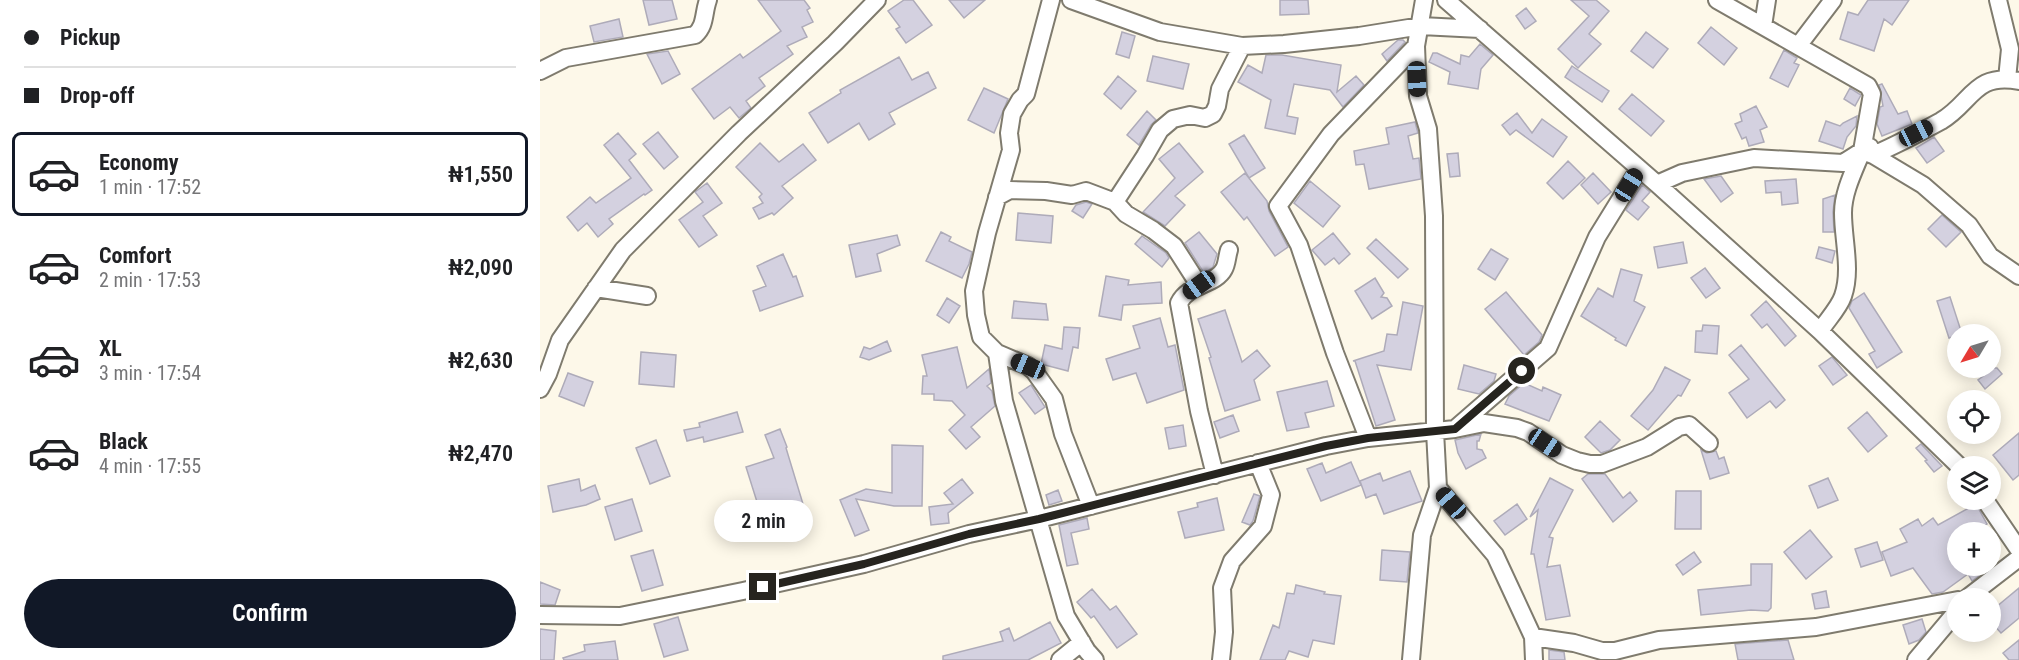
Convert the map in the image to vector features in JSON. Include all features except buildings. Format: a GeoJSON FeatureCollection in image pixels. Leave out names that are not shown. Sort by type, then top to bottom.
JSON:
{"type":"FeatureCollection","features":[{"type":"Feature","properties":{"kind":"street"},"geometry":{"type":"LineString","coordinates":[[540,71],[566,58],[695,35],[705,21],[708,0]]}},
{"type":"Feature","properties":{"kind":"street"},"geometry":{"type":"LineString","coordinates":[[540,389],[560,340],[623,250],[739,133],[835,43],[877,0]]}},
{"type":"Feature","properties":{"kind":"street"},"geometry":{"type":"LineString","coordinates":[[1052,0],[1026,94],[1012,114],[1009,133],[1011,150],[974,291],[981,337],[997,352],[1034,371],[1054,399],[1063,434],[1091,506]]}},
{"type":"Feature","properties":{"kind":"street"},"geometry":{"type":"LineString","coordinates":[[1071,0],[1160,32],[1242,46],[1359,36],[1421,26],[1480,28]]}},
{"type":"Feature","properties":{"kind":"street"},"geometry":{"type":"LineString","coordinates":[[1411,660],[1422,535],[1438,488],[1435,431],[1434,216],[1428,129],[1418,96],[1416,46],[1424,0]]}},
{"type":"Feature","properties":{"kind":"street"},"geometry":{"type":"LineString","coordinates":[[1446,0],[1820,331],[1949,456]]}},
{"type":"Feature","properties":{"kind":"street"},"geometry":{"type":"LineString","coordinates":[[1718,0],[1868,86],[1871,90],[1865,134],[1868,153],[1845,195],[1843,212],[1847,255],[1846,287],[1843,299],[1820,331]]}},
{"type":"Feature","properties":{"kind":"street"},"geometry":{"type":"LineString","coordinates":[[1763,26],[1767,0]]}},
{"type":"Feature","properties":{"kind":"street"},"geometry":{"type":"LineString","coordinates":[[1798,46],[1833,0]]}},
{"type":"Feature","properties":{"kind":"street"},"geometry":{"type":"LineString","coordinates":[[1656,184],[1682,174],[1754,158],[1843,163],[1942,120],[1957,109],[1977,87],[1994,80],[2013,80],[2014,55],[1998,0]]}},
{"type":"Feature","properties":{"kind":"street"},"geometry":{"type":"LineString","coordinates":[[1115,202],[1160,130],[1173,119],[1190,115],[1205,118],[1213,114],[1220,89],[1242,46]]}},
{"type":"Feature","properties":{"kind":"street"},"geometry":{"type":"LineString","coordinates":[[1368,438],[1335,353],[1299,245],[1278,206],[1331,134],[1416,46]]}},
{"type":"Feature","properties":{"kind":"street"},"geometry":{"type":"LineString","coordinates":[[1868,153],[1923,185],[1969,225],[1990,256],[2019,276]]}},
{"type":"Feature","properties":{"kind":"street"},"geometry":{"type":"LineString","coordinates":[[1455,429],[1548,348],[1598,237],[1639,169]]}},
{"type":"Feature","properties":{"kind":"street"},"geometry":{"type":"LineString","coordinates":[[997,197],[1010,190],[1046,191],[1072,195],[1086,191],[1115,202],[1126,214],[1174,246],[1199,285]]}},
{"type":"Feature","properties":{"kind":"street"},"geometry":{"type":"LineString","coordinates":[[1215,475],[1198,411],[1179,303],[1182,297],[1199,285],[1219,276],[1225,268],[1229,250]]}},
{"type":"Feature","properties":{"kind":"street"},"geometry":{"type":"LineString","coordinates":[[596,288],[646,296]]}},
{"type":"Feature","properties":{"kind":"street"},"geometry":{"type":"LineString","coordinates":[[997,352],[1004,401],[1066,616],[1095,660]]}},
{"type":"Feature","properties":{"kind":"street"},"geometry":{"type":"LineString","coordinates":[[540,615],[620,616],[742,591],[864,564],[969,534],[1039,519],[1326,446],[1368,438],[1455,429],[1484,423],[1528,432],[1562,455],[1590,464],[1602,464],[1647,447],[1680,427],[1689,425],[1709,443]]}},
{"type":"Feature","properties":{"kind":"street"},"geometry":{"type":"LineString","coordinates":[[1221,660],[1224,632],[1222,588],[1232,561],[1263,526],[1271,495],[1258,463]]}},
{"type":"Feature","properties":{"kind":"street"},"geometry":{"type":"LineString","coordinates":[[1438,488],[1494,555],[1533,637],[1534,660]]}},
{"type":"Feature","properties":{"kind":"street"},"geometry":{"type":"LineString","coordinates":[[1993,510],[2016,539]]}},
{"type":"Feature","properties":{"kind":"street"},"geometry":{"type":"LineString","coordinates":[[1980,588],[2019,558]]}},
{"type":"Feature","properties":{"kind":"street"},"geometry":{"type":"LineString","coordinates":[[1533,637],[1574,643],[1602,651],[1615,651],[1659,640],[1816,627],[1947,602]]}},
{"type":"Feature","properties":{"kind":"street"},"geometry":{"type":"LineString","coordinates":[[1916,660],[1947,623]]}},
{"type":"Feature","properties":{"kind":"street"},"geometry":{"type":"LineString","coordinates":[[1060,660],[1082,642]]}},
{"type":"Feature","properties":{"kind":"route"},"geometry":{"type":"LineString","coordinates":[[763,587],[864,564],[969,534],[1039,519],[1326,446],[1368,438],[1455,429],[1522,371]]}}]}
